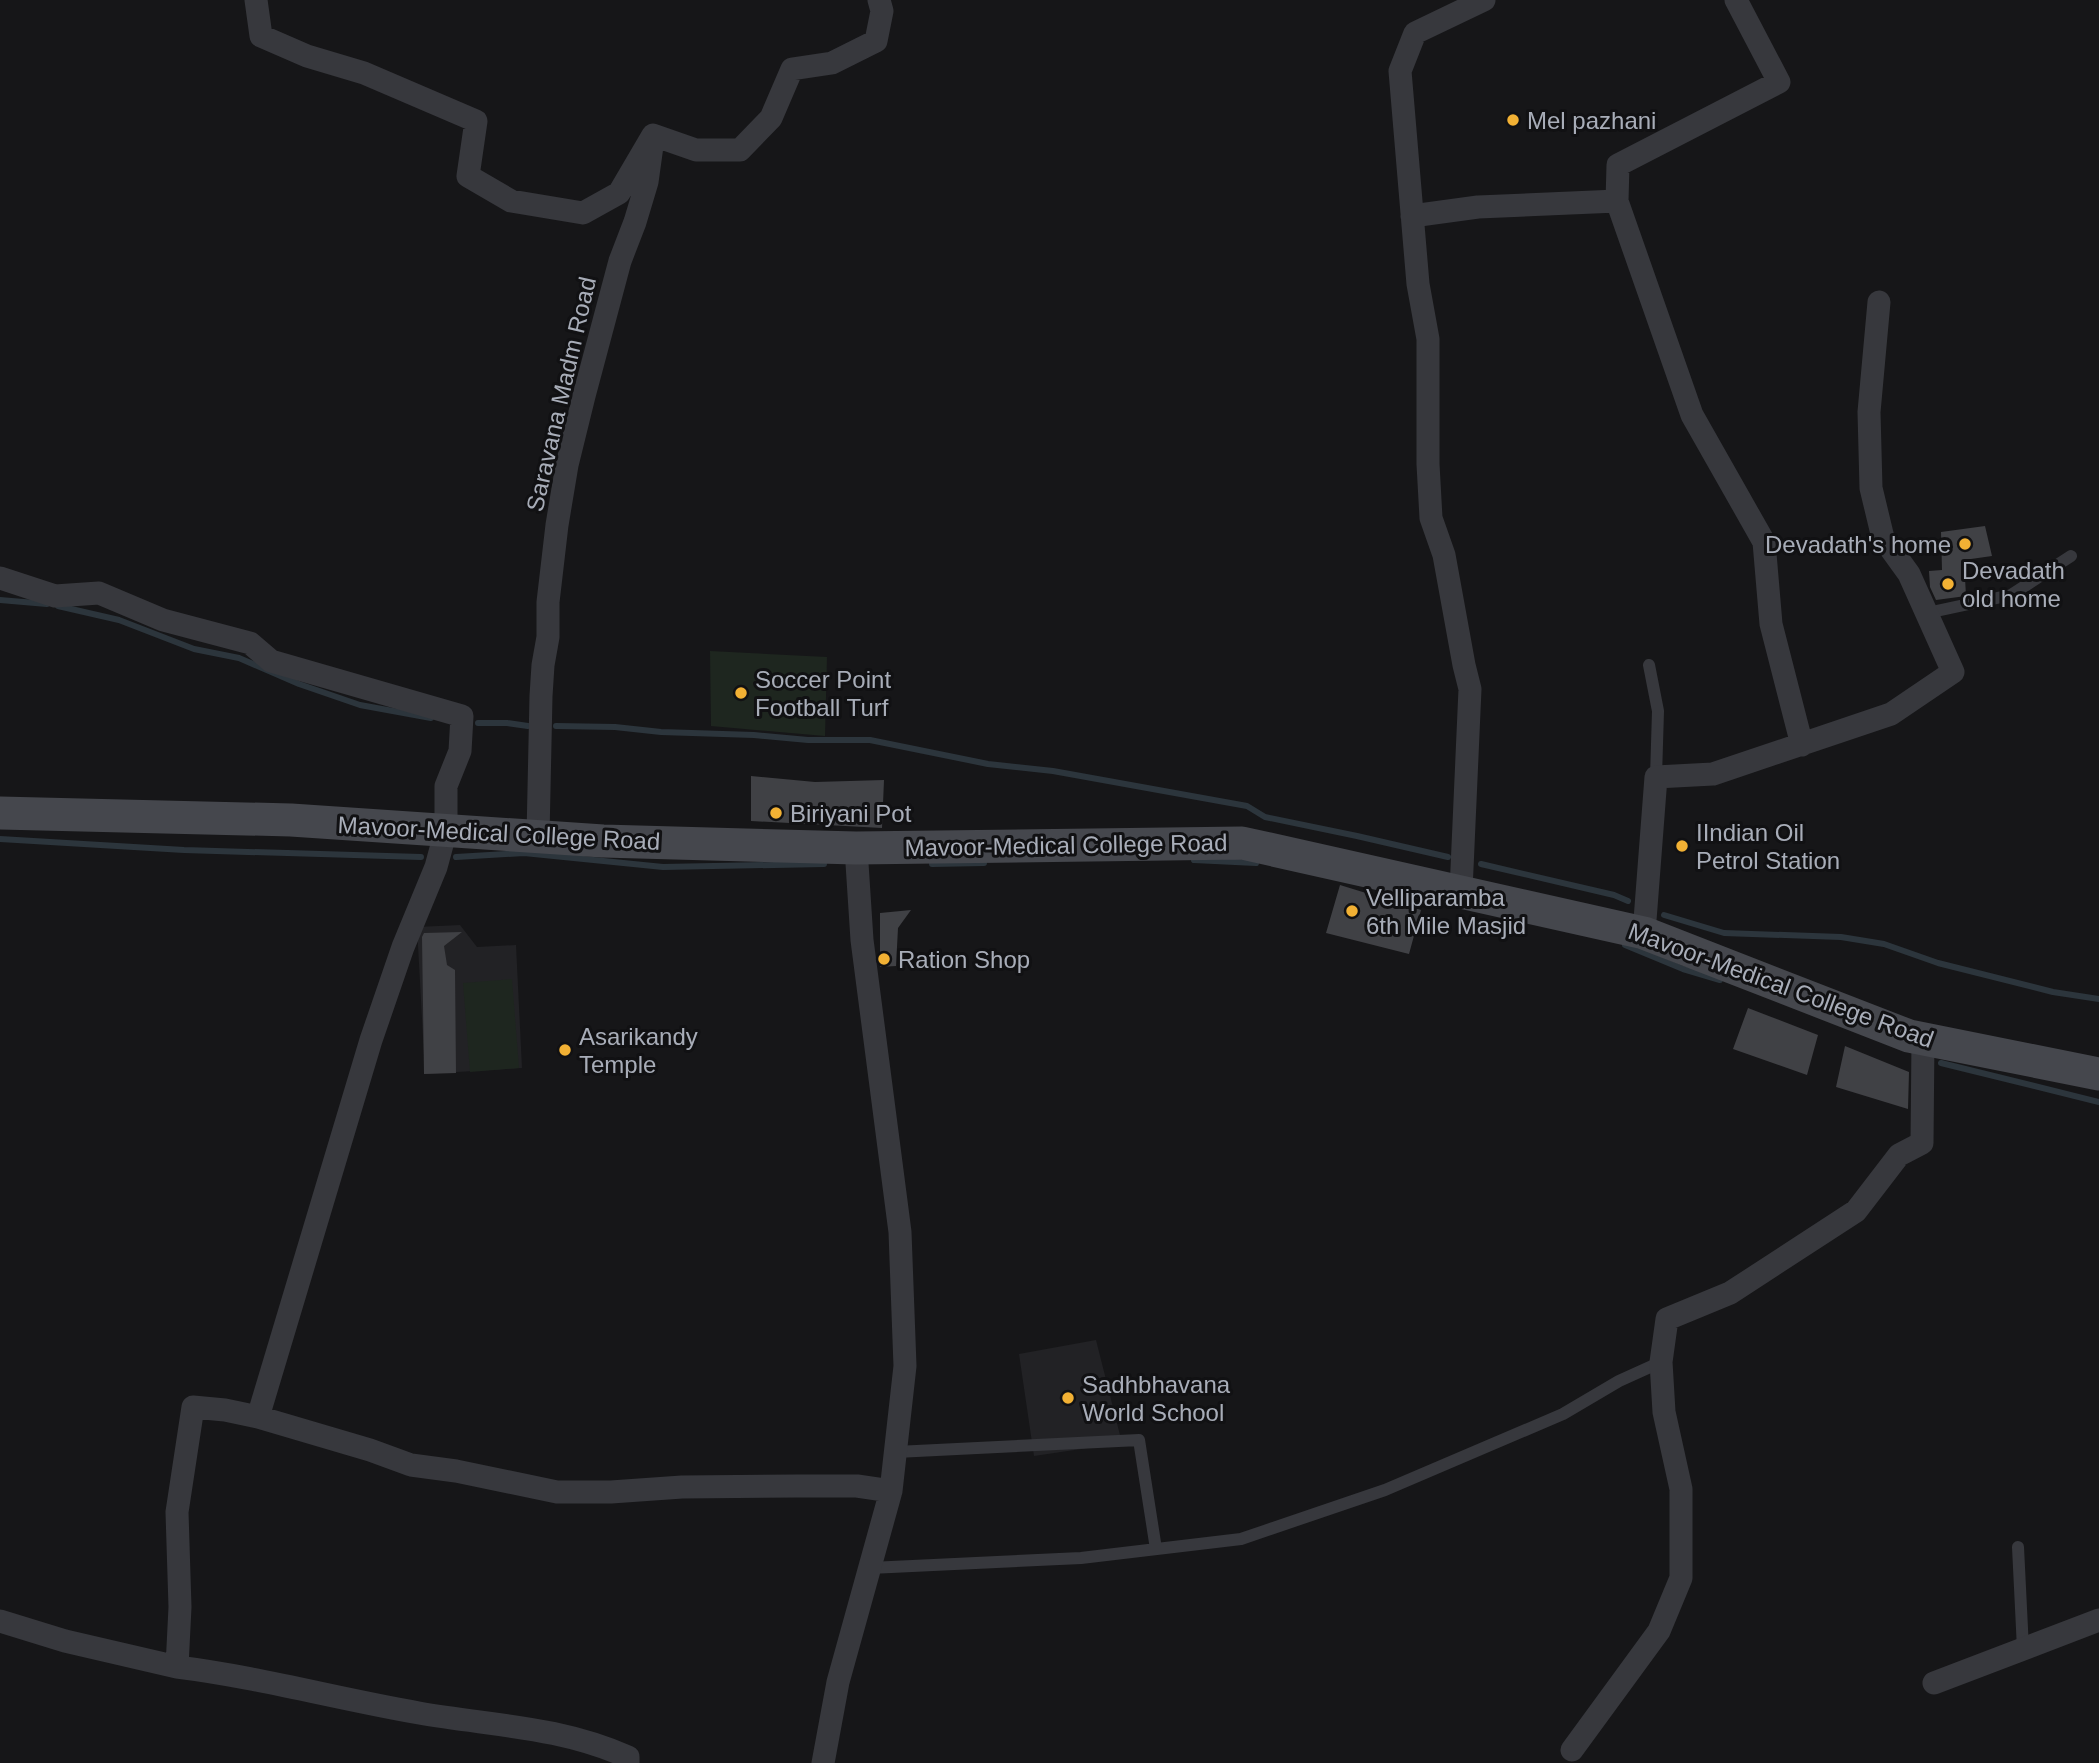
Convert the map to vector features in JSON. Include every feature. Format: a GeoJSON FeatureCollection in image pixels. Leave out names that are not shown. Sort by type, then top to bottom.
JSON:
{"type":"FeatureCollection","features":[{"type":"Feature","properties":{"kind":"main road","name":"Mavoor-Medical College Road"},"geometry":{"type":"LineString","coordinates":[[0,813],[291,820],[616,841],[856,848],[1242,843],[1644,933],[1909,1036],[2099,1074]]}},
{"type":"Feature","properties":{"kind":"street"},"geometry":{"type":"LineString","coordinates":[[256,0],[261,36],[307,56],[364,73],[476,121],[468,176],[512,201],[583,213],[619,194],[653,135],[696,150],[740,150],[771,118],[792,69],[832,63],[876,41],[882,11],[879,0]]}},
{"type":"Feature","properties":{"kind":"street"},"geometry":{"type":"LineString","coordinates":[[1461,891],[1470,689],[1444,555],[1431,518],[1428,339],[1418,284],[1400,71],[1415,33],[1484,0]]}},
{"type":"Feature","properties":{"kind":"street"},"geometry":{"type":"LineString","coordinates":[[1736,0],[1779,82],[1618,165],[1617,201],[1692,415],[1764,542],[1771,624],[1802,744]]}},
{"type":"Feature","properties":{"kind":"street","name":"Saravana Madm Road"},"geometry":{"type":"LineString","coordinates":[[538,836],[541,696],[556,525],[567,465],[599,340],[620,261],[647,182],[653,135]]}},
{"type":"Feature","properties":{"kind":"street"},"geometry":{"type":"LineString","coordinates":[[1412,216],[1478,206],[1617,201]]}},
{"type":"Feature","properties":{"kind":"street"},"geometry":{"type":"LineString","coordinates":[[1644,933],[1656,777],[1713,774],[1891,714],[1953,672],[1909,574],[1883,538],[1871,488],[1868,412],[1879,302]]}},
{"type":"Feature","properties":{"kind":"street"},"geometry":{"type":"LineString","coordinates":[[0,578],[55,596],[99,593],[163,620],[250,643],[271,661],[462,716],[460,751],[446,786],[446,830],[436,867],[403,947],[371,1040],[258,1417]]}},
{"type":"Feature","properties":{"kind":"street"},"geometry":{"type":"LineString","coordinates":[[823,1763],[838,1682],[891,1491],[905,1366],[900,1232],[865,967],[856,848]]}},
{"type":"Feature","properties":{"kind":"street"},"geometry":{"type":"LineString","coordinates":[[1572,1750],[1659,1632],[1681,1578],[1681,1489],[1664,1412],[1661,1362],[1667,1318],[1730,1293],[1856,1211],[1899,1155],[1922,1143],[1923,1039]]}},
{"type":"Feature","properties":{"kind":"street"},"geometry":{"type":"LineString","coordinates":[[177,1667],[180,1607],[177,1512],[193,1407],[258,1417],[411,1465],[456,1471],[557,1493],[611,1493],[682,1487],[797,1486],[857,1486],[891,1491]]}},
{"type":"Feature","properties":{"kind":"street"},"geometry":{"type":"LineString","coordinates":[[0,1620],[65,1641],[177,1667],[261,1680],[423,1714],[523,1726],[557,1733],[618,1752],[628,1757],[628,1763]]}},
{"type":"Feature","properties":{"kind":"street"},"geometry":{"type":"LineString","coordinates":[[1934,1683],[2099,1620]]}},
{"type":"Feature","properties":{"kind":"lane"},"geometry":{"type":"LineString","coordinates":[[1927,613],[2011,595],[2071,556]]}},
{"type":"Feature","properties":{"kind":"lane"},"geometry":{"type":"LineString","coordinates":[[1649,665],[1658,711],[1656,777]]}},
{"type":"Feature","properties":{"kind":"lane"},"geometry":{"type":"LineString","coordinates":[[870,1568],[1082,1558],[1241,1539],[1385,1490],[1563,1414],[1619,1381],[1661,1362]]}},
{"type":"Feature","properties":{"kind":"lane"},"geometry":{"type":"LineString","coordinates":[[896,1452],[1139,1440],[1156,1549]]}},
{"type":"Feature","properties":{"kind":"lane"},"geometry":{"type":"LineString","coordinates":[[2018,1547],[2023,1649]]}},
{"type":"Feature","properties":{"kind":"shaded area"},"geometry":{"type":"Polygon","coordinates":[[[710,651],[827,657],[825,736],[711,726],[710,651]]]}},
{"type":"Feature","properties":{"kind":"shaded area"},"geometry":{"type":"Polygon","coordinates":[[[460,925],[477,947],[516,945],[522,1068],[425,1074],[417,927],[460,925]]]}},
{"type":"Feature","properties":{"kind":"shaded area"},"geometry":{"type":"Polygon","coordinates":[[[512,979],[519,1068],[470,1072],[463,983],[512,979]]]}},
{"type":"Feature","properties":{"kind":"shaded area","name":"Sadhbhavana World School"},"geometry":{"type":"Polygon","coordinates":[[[1096,1340],[1122,1443],[1034,1456],[1019,1354],[1096,1340]]]}},
{"type":"Feature","properties":{"kind":"building"},"geometry":{"type":"Polygon","coordinates":[[[1985,526],[1992,556],[1964,560],[1966,596],[1936,600],[1930,587],[1929,571],[1942,570],[1941,532],[1985,526]]]}},
{"type":"Feature","properties":{"kind":"building"},"geometry":{"type":"Polygon","coordinates":[[[751,776],[815,782],[884,780],[882,828],[751,821],[751,776]]]}},
{"type":"Feature","properties":{"kind":"building"},"geometry":{"type":"Polygon","coordinates":[[[1340,885],[1421,910],[1409,954],[1326,933],[1340,885]]]}},
{"type":"Feature","properties":{"kind":"building"},"geometry":{"type":"Polygon","coordinates":[[[911,910],[898,928],[896,966],[880,967],[880,913],[911,910]]]}},
{"type":"Feature","properties":{"kind":"building"},"geometry":{"type":"Polygon","coordinates":[[[462,932],[444,946],[447,965],[455,970],[456,1073],[424,1074],[422,937],[424,933],[462,932]]]}},
{"type":"Feature","properties":{"kind":"building"},"geometry":{"type":"Polygon","coordinates":[[[1748,1008],[1818,1035],[1807,1075],[1733,1049],[1748,1008]]]}},
{"type":"Feature","properties":{"kind":"building"},"geometry":{"type":"Polygon","coordinates":[[[1845,1046],[1909,1072],[1908,1109],[1836,1087],[1845,1046]]]}},
{"type":"Feature","properties":{"kind":"waterway"},"geometry":{"type":"LineString","coordinates":[[0,600],[47,604]]}},
{"type":"Feature","properties":{"kind":"waterway"},"geometry":{"type":"LineString","coordinates":[[58,606],[119,620],[194,649],[239,658],[299,684],[360,705],[431,718]]}},
{"type":"Feature","properties":{"kind":"waterway"},"geometry":{"type":"LineString","coordinates":[[478,723],[528,726]]}},
{"type":"Feature","properties":{"kind":"waterway"},"geometry":{"type":"LineString","coordinates":[[556,726],[615,727],[808,740],[870,740],[988,764],[1053,771],[1247,806],[1265,817],[1448,857]]}},
{"type":"Feature","properties":{"kind":"waterway"},"geometry":{"type":"LineString","coordinates":[[0,839],[184,850],[421,857]]}},
{"type":"Feature","properties":{"kind":"waterway"},"geometry":{"type":"LineString","coordinates":[[456,857],[524,853],[663,867],[824,864]]}},
{"type":"Feature","properties":{"kind":"waterway"},"geometry":{"type":"LineString","coordinates":[[1194,860],[1256,863]]}},
{"type":"Feature","properties":{"kind":"waterway"},"geometry":{"type":"LineString","coordinates":[[932,864],[984,863]]}},
{"type":"Feature","properties":{"kind":"waterway"},"geometry":{"type":"LineString","coordinates":[[1481,864],[1614,895],[1628,901]]}},
{"type":"Feature","properties":{"kind":"waterway"},"geometry":{"type":"LineString","coordinates":[[1664,915],[1724,933],[1841,937],[1884,944],[1938,963],[2053,992],[2099,999]]}},
{"type":"Feature","properties":{"kind":"waterway"},"geometry":{"type":"LineString","coordinates":[[1625,945],[1683,969],[1720,980]]}},
{"type":"Feature","properties":{"kind":"waterway"},"geometry":{"type":"LineString","coordinates":[[1941,1063],[2099,1102]]}},
{"type":"Feature","properties":{"kind":"place","name":"Mel pazhani"},"geometry":{"type":"Point","coordinates":[1513,120]}},
{"type":"Feature","properties":{"kind":"place","name":"Devadath's home"},"geometry":{"type":"Point","coordinates":[1965,544]}},
{"type":"Feature","properties":{"kind":"place","name":"Devadath old home"},"geometry":{"type":"Point","coordinates":[1948,584]}},
{"type":"Feature","properties":{"kind":"place","name":"Soccer Point Football Turf"},"geometry":{"type":"Point","coordinates":[741,693]}},
{"type":"Feature","properties":{"kind":"place","name":"Biriyani Pot"},"geometry":{"type":"Point","coordinates":[776,813]}},
{"type":"Feature","properties":{"kind":"place","name":"IIndian Oil Petrol Station"},"geometry":{"type":"Point","coordinates":[1682,846]}},
{"type":"Feature","properties":{"kind":"place","name":"Velliparamba 6th Mile Masjid"},"geometry":{"type":"Point","coordinates":[1352,911]}},
{"type":"Feature","properties":{"kind":"place","name":"Ration Shop"},"geometry":{"type":"Point","coordinates":[884,959]}},
{"type":"Feature","properties":{"kind":"place","name":"Asarikandy Temple"},"geometry":{"type":"Point","coordinates":[565,1050]}},
{"type":"Feature","properties":{"kind":"place","name":"Sadhbhavana World School"},"geometry":{"type":"Point","coordinates":[1068,1398]}}]}
